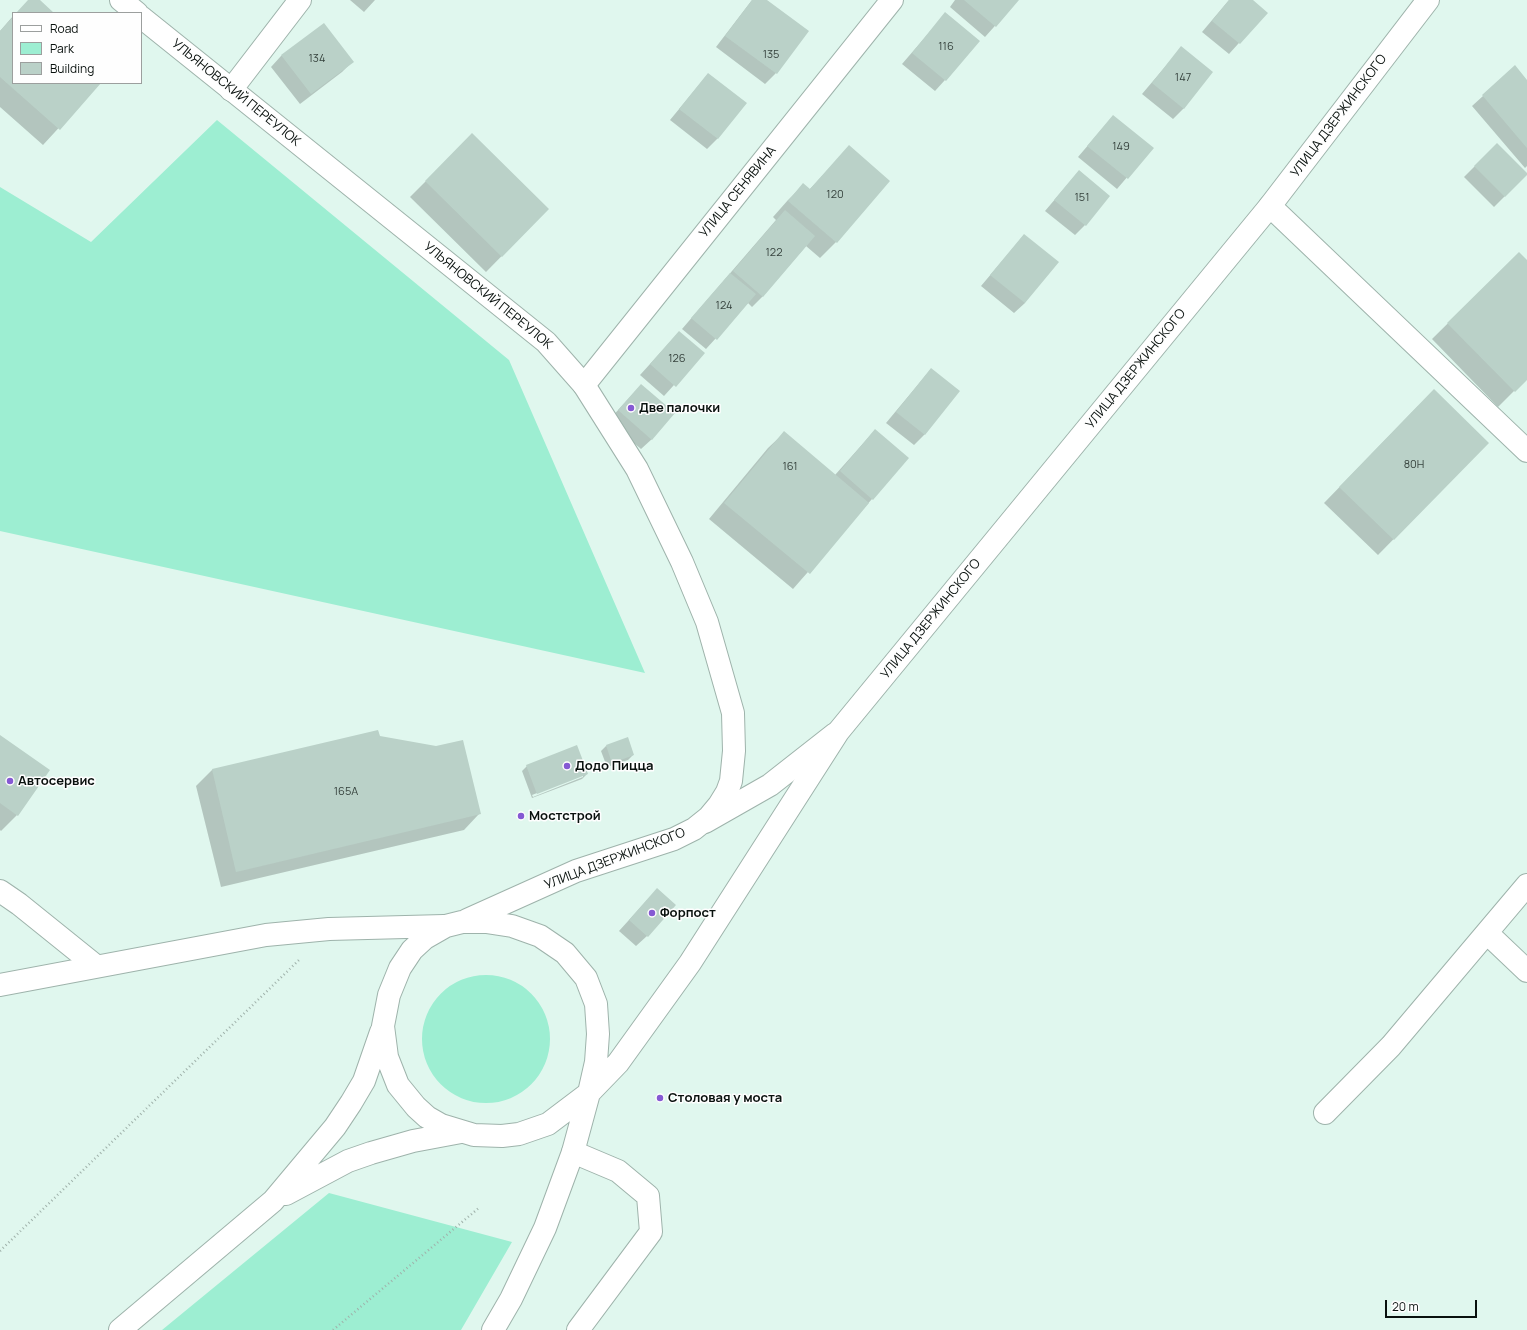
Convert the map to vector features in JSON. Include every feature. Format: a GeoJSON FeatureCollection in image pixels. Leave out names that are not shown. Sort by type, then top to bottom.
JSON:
{"type":"FeatureCollection","features":[{"type":"Feature","properties":{"kind":"main road"},"geometry":{"type":"LineString","coordinates":[[120,0],[135,12]]}},
{"type":"Feature","properties":{"kind":"main road"},"geometry":{"type":"LineString","coordinates":[[231,90],[300,0]]}},
{"type":"Feature","properties":{"kind":"main road","name":"УЛИЦА СЕНЯВИНА"},"geometry":{"type":"LineString","coordinates":[[584,385],[892,0]]}},
{"type":"Feature","properties":{"kind":"main road","name":"УЛИЦА ДЗЕРЖИНСКОГО"},"geometry":{"type":"LineString","coordinates":[[838,732],[1270,206],[1428,0]]}},
{"type":"Feature","properties":{"kind":"main road","name":"УЛЬЯНОВСКИЙ ПЕРЕУЛОК"},"geometry":{"type":"LineString","coordinates":[[142,18],[546,342],[584,385],[637,469],[682,562],[708,622],[733,713]]}},
{"type":"Feature","properties":{"kind":"main road"},"geometry":{"type":"LineString","coordinates":[[1270,206],[1527,451]]}},
{"type":"Feature","properties":{"kind":"main road","name":"УЛИЦА ДЗЕРЖИНСКОГО"},"geometry":{"type":"LineString","coordinates":[[383,1026],[389,995],[400,968],[412,950],[425,938],[576,871],[674,839],[694,829],[709,817],[727,792],[734,751],[733,713]]}},
{"type":"Feature","properties":{"kind":"main road"},"geometry":{"type":"LineString","coordinates":[[694,829],[770,784],[838,732]]}},
{"type":"Feature","properties":{"kind":"main road"},"geometry":{"type":"LineString","coordinates":[[383,1026],[387,1057],[398,1084],[416,1107],[427,1117],[441,1125],[474,1135],[502,1136],[532,1131],[562,1115],[589,1093],[618,1063],[690,963],[838,732]]}},
{"type":"Feature","properties":{"kind":"main road"},"geometry":{"type":"LineString","coordinates":[[1325,1113],[1390,1046],[1527,885]]}},
{"type":"Feature","properties":{"kind":"main road"},"geometry":{"type":"LineString","coordinates":[[0,891],[9,906],[96,966]]}},
{"type":"Feature","properties":{"kind":"main road"},"geometry":{"type":"LineString","coordinates":[[0,984],[266,935],[329,929],[486,922],[512,926],[540,936],[565,953],[586,978],[596,1004],[598,1034],[596,1062],[573,1152],[545,1228],[511,1299],[493,1330]]}},
{"type":"Feature","properties":{"kind":"main road"},"geometry":{"type":"LineString","coordinates":[[1487,933],[1527,971]]}},
{"type":"Feature","properties":{"kind":"main road"},"geometry":{"type":"LineString","coordinates":[[120,1330],[273,1201],[315,1151],[351,1103],[364,1081],[383,1026]]}},
{"type":"Feature","properties":{"kind":"main road"},"geometry":{"type":"LineString","coordinates":[[273,1201],[348,1161],[413,1141],[462,1132]]}},
{"type":"Feature","properties":{"kind":"main road"},"geometry":{"type":"LineString","coordinates":[[573,1152],[618,1171],[648,1196],[651,1232],[578,1330]]}},
{"type":"Feature","properties":{"kind":"path"},"geometry":{"type":"LineString","coordinates":[[0,1251],[329,929]]}},
{"type":"Feature","properties":{"kind":"path"},"geometry":{"type":"LineString","coordinates":[[333,1330],[480,1207]]}},
{"type":"Feature","properties":{"kind":"green space"},"geometry":{"type":"Polygon","coordinates":[[[217,120],[509,360],[645,673],[0,531],[0,187],[91,242],[217,120]]]}},
{"type":"Feature","properties":{"kind":"green space"},"geometry":{"type":"Polygon","coordinates":[[[486,975],[510,980],[531,994],[545,1015],[550,1039],[545,1063],[531,1084],[510,1098],[486,1103],[462,1098],[441,1084],[427,1063],[422,1039],[427,1015],[441,994],[462,980],[486,975]]]}},
{"type":"Feature","properties":{"kind":"green space"},"geometry":{"type":"Polygon","coordinates":[[[329,1193],[512,1242],[461,1330],[162,1330],[329,1193]]]}},
{"type":"Feature","properties":{"kind":"building"},"geometry":{"type":"Polygon","coordinates":[[[28,0],[40,0],[53,12],[17,12],[28,0]]]}},
{"type":"Feature","properties":{"kind":"building"},"geometry":{"type":"Polygon","coordinates":[[[752,0],[767,0],[809,31],[777,74],[725,36],[752,0]]]}},
{"type":"Feature","properties":{"kind":"building"},"geometry":{"type":"Polygon","coordinates":[[[964,0],[1019,0],[996,27],[964,0]]]}},
{"type":"Feature","properties":{"kind":"building"},"geometry":{"type":"Polygon","coordinates":[[[1229,0],[1253,0],[1268,13],[1240,44],[1212,21],[1229,0]]]}},
{"type":"Feature","properties":{"kind":"building"},"geometry":{"type":"Polygon","coordinates":[[[945,12],[980,41],[946,81],[912,53],[945,12]]]}},
{"type":"Feature","properties":{"kind":"building"},"geometry":{"type":"Polygon","coordinates":[[[12,18],[12,84],[100,84],[60,130],[0,77],[0,31],[12,18]]]}},
{"type":"Feature","properties":{"kind":"building"},"geometry":{"type":"Polygon","coordinates":[[[324,23],[354,62],[311,94],[281,55],[324,23]]]}},
{"type":"Feature","properties":{"kind":"building"},"geometry":{"type":"Polygon","coordinates":[[[1181,46],[1213,72],[1184,109],[1152,83],[1181,46]]]}},
{"type":"Feature","properties":{"kind":"building"},"geometry":{"type":"Polygon","coordinates":[[[1515,65],[1527,80],[1527,148],[1482,95],[1515,65]]]}},
{"type":"Feature","properties":{"kind":"building"},"geometry":{"type":"Polygon","coordinates":[[[708,73],[747,103],[718,139],[679,109],[708,73]]]}},
{"type":"Feature","properties":{"kind":"building"},"geometry":{"type":"Polygon","coordinates":[[[1113,115],[1154,148],[1128,179],[1087,146],[1113,115]]]}},
{"type":"Feature","properties":{"kind":"building"},"geometry":{"type":"Polygon","coordinates":[[[472,133],[549,209],[502,257],[425,181],[472,133]]]}},
{"type":"Feature","properties":{"kind":"building"},"geometry":{"type":"Polygon","coordinates":[[[1497,143],[1527,173],[1527,175],[1505,197],[1474,166],[1497,143]]]}},
{"type":"Feature","properties":{"kind":"building"},"geometry":{"type":"Polygon","coordinates":[[[849,145],[890,181],[837,243],[788,201],[803,183],[810,189],[849,145]]]}},
{"type":"Feature","properties":{"kind":"building"},"geometry":{"type":"Polygon","coordinates":[[[1079,170],[1110,196],[1086,226],[1054,200],[1079,170]]]}},
{"type":"Feature","properties":{"kind":"building"},"geometry":{"type":"Polygon","coordinates":[[[785,210],[815,236],[763,297],[733,271],[785,210]]]}},
{"type":"Feature","properties":{"kind":"building"},"geometry":{"type":"Polygon","coordinates":[[[1024,234],[1059,262],[1025,303],[990,275],[1024,234]]]}},
{"type":"Feature","properties":{"kind":"building"},"geometry":{"type":"Polygon","coordinates":[[[1519,252],[1527,260],[1527,380],[1515,392],[1447,323],[1519,252]]]}},
{"type":"Feature","properties":{"kind":"building"},"geometry":{"type":"Polygon","coordinates":[[[730,273],[756,294],[717,340],[691,318],[730,273]]]}},
{"type":"Feature","properties":{"kind":"building"},"geometry":{"type":"Polygon","coordinates":[[[679,331],[705,353],[676,387],[650,364],[679,331]]]}},
{"type":"Feature","properties":{"kind":"building"},"geometry":{"type":"Polygon","coordinates":[[[931,368],[960,391],[925,435],[896,412],[931,368]]]}},
{"type":"Feature","properties":{"kind":"building"},"geometry":{"type":"Polygon","coordinates":[[[641,384],[675,413],[652,440],[618,410],[641,384]]]}},
{"type":"Feature","properties":{"kind":"building"},"geometry":{"type":"Polygon","coordinates":[[[1434,389],[1489,443],[1394,540],[1339,487],[1434,389]]]}},
{"type":"Feature","properties":{"kind":"building"},"geometry":{"type":"Polygon","coordinates":[[[875,429],[909,458],[873,500],[840,471],[875,429]]]}},
{"type":"Feature","properties":{"kind":"building"},"geometry":{"type":"Polygon","coordinates":[[[784,431],[869,503],[810,574],[724,503],[784,431]]]}},
{"type":"Feature","properties":{"kind":"building"},"geometry":{"type":"Polygon","coordinates":[[[378,730],[380,736],[436,746],[463,740],[481,814],[236,872],[212,769],[378,730]]]}},
{"type":"Feature","properties":{"kind":"building"},"geometry":{"type":"Polygon","coordinates":[[[0,735],[50,770],[18,816],[0,803],[0,735]]]}},
{"type":"Feature","properties":{"kind":"building"},"geometry":{"type":"Polygon","coordinates":[[[628,737],[634,755],[612,763],[606,745],[628,737]]]}},
{"type":"Feature","properties":{"kind":"building"},"geometry":{"type":"Polygon","coordinates":[[[577,745],[588,774],[537,794],[526,765],[577,745]]]}},
{"type":"Feature","properties":{"kind":"building","name":"Форпост"},"geometry":{"type":"Polygon","coordinates":[[[657,888],[676,905],[648,937],[629,920],[657,888]]]}},
{"type":"Feature","properties":{"kind":"place","name":"Две палочки"},"geometry":{"type":"Point","coordinates":[631,408]}},
{"type":"Feature","properties":{"kind":"place","name":"Додо Пицца"},"geometry":{"type":"Point","coordinates":[567,766]}},
{"type":"Feature","properties":{"kind":"place","name":"Автосервис"},"geometry":{"type":"Point","coordinates":[10,781]}},
{"type":"Feature","properties":{"kind":"place","name":"Мостстрой"},"geometry":{"type":"Point","coordinates":[521,816]}},
{"type":"Feature","properties":{"kind":"place","name":"Форпост"},"geometry":{"type":"Point","coordinates":[652,913]}},
{"type":"Feature","properties":{"kind":"place","name":"Столовая у моста"},"geometry":{"type":"Point","coordinates":[660,1098]}}]}
